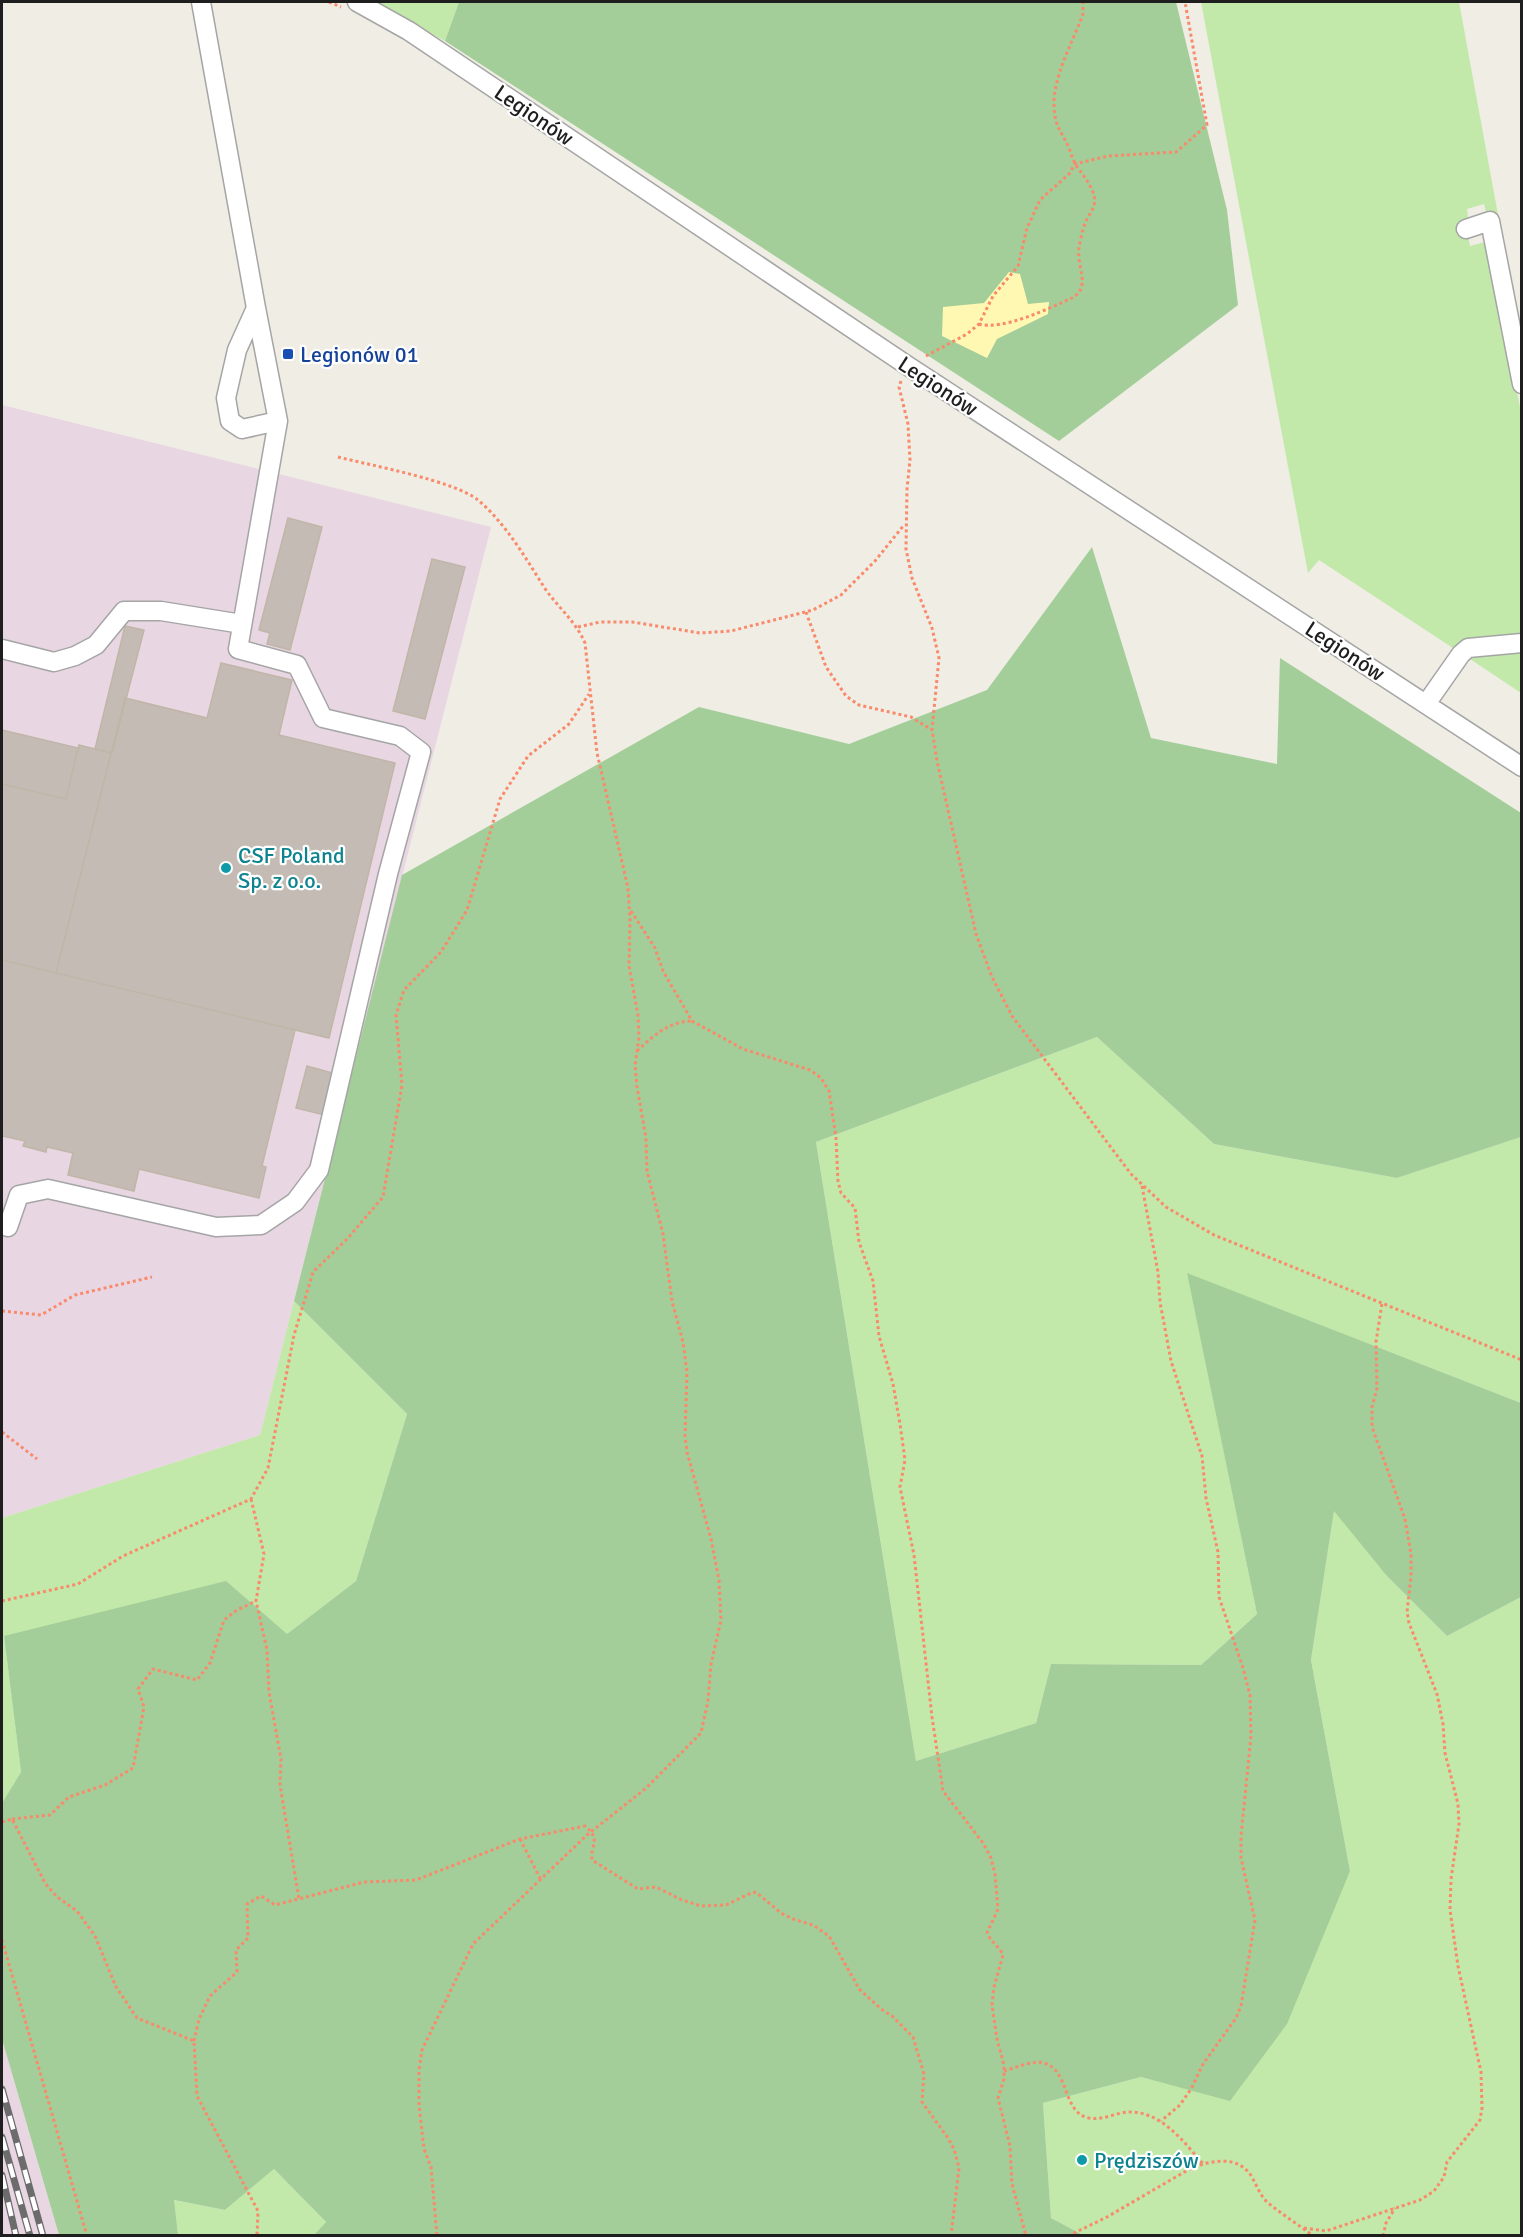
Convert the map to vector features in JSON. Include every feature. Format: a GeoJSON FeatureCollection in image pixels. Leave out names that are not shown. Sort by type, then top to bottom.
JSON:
{"type":"FeatureCollection","features":[{"type":"Feature","properties":{"kind":"street"},"geometry":{"type":"LineString","coordinates":[[2,1226],[8,1227],[18,1195],[48,1189],[216,1227],[261,1225],[295,1202],[319,1170],[388,874],[421,752],[400,736],[323,718],[297,665],[238,649],[278,422],[201,2]]}},
{"type":"Feature","properties":{"kind":"street","name":"Legionów"},"geometry":{"type":"LineString","coordinates":[[357,2],[409,31],[908,366],[1521,767]]}},
{"type":"Feature","properties":{"kind":"street"},"geometry":{"type":"LineString","coordinates":[[1466,229],[1490,221],[1521,384]]}},
{"type":"Feature","properties":{"kind":"street"},"geometry":{"type":"LineString","coordinates":[[256,308],[237,350],[226,398],[230,421],[242,429],[278,422]]}},
{"type":"Feature","properties":{"kind":"street"},"geometry":{"type":"LineString","coordinates":[[2,649],[54,662],[75,656],[96,645],[124,611],[161,611],[243,624]]}},
{"type":"Feature","properties":{"kind":"street"},"geometry":{"type":"LineString","coordinates":[[1426,704],[1461,654],[1468,648],[1521,643]]}},
{"type":"Feature","properties":{"kind":"path"},"geometry":{"type":"LineString","coordinates":[[979,324],[985,326],[1020,320],[1080,294],[1083,284],[1078,259],[1079,250],[1084,225],[1095,208],[1094,194],[1075,164],[1056,126],[1054,104],[1055,88],[1083,14],[1083,2]]}},
{"type":"Feature","properties":{"kind":"path"},"geometry":{"type":"LineString","coordinates":[[1185,2],[1207,125],[1176,152],[1108,156],[1075,164],[1069,174],[1040,200],[1027,228],[1018,266],[993,296],[979,324],[967,334],[908,366],[899,387],[908,424],[910,460],[905,524],[906,549],[912,578],[932,628],[939,657],[932,730],[976,934],[992,977],[1012,1016],[1131,1174],[1166,1207],[1214,1235],[1521,1360]]}},
{"type":"Feature","properties":{"kind":"path"},"geometry":{"type":"LineString","coordinates":[[338,457],[457,488],[476,498],[499,520],[547,591],[578,627],[585,643],[597,753],[628,888],[629,966],[638,1015],[635,1065],[637,1087],[646,1138],[647,1171],[663,1234],[672,1301],[684,1342],[687,1372],[685,1436],[687,1452],[719,1580],[721,1620],[711,1664],[708,1701],[701,1733],[645,1789],[591,1832],[473,1944],[459,1968],[422,2050],[419,2070],[419,2105],[424,2149],[432,2167],[438,2235]]}},
{"type":"Feature","properties":{"kind":"path"},"geometry":{"type":"LineString","coordinates":[[578,627],[600,622],[632,622],[700,633],[731,632],[806,612],[841,595],[875,561],[905,524]]}},
{"type":"Feature","properties":{"kind":"path"},"geometry":{"type":"LineString","coordinates":[[806,612],[826,667],[846,696],[859,705],[911,717],[932,730]]}},
{"type":"Feature","properties":{"kind":"path"},"geometry":{"type":"LineString","coordinates":[[2,1601],[78,1584],[123,1556],[251,1499],[268,1468],[294,1335],[313,1272],[347,1239],[383,1197],[402,1085],[396,1015],[404,990],[441,952],[467,910],[500,799],[528,756],[569,724],[590,693]]}},
{"type":"Feature","properties":{"kind":"path"},"geometry":{"type":"LineString","coordinates":[[630,910],[655,948],[663,971],[692,1021],[743,1049],[810,1070],[820,1078],[829,1091],[836,1138],[838,1180],[842,1193],[855,1208],[859,1242],[873,1281],[879,1336],[893,1384],[900,1424],[905,1460],[900,1487],[914,1556],[929,1695],[942,1784],[948,1799],[983,1843],[991,1858],[995,1874],[998,1908],[987,1933],[1003,1955],[994,1987],[992,2005],[1004,2071],[998,2098],[1010,2146],[1012,2184],[1026,2235]]}},
{"type":"Feature","properties":{"kind":"path"},"geometry":{"type":"LineString","coordinates":[[637,1051],[672,1023],[692,1021]]}},
{"type":"Feature","properties":{"kind":"path"},"geometry":{"type":"LineString","coordinates":[[1142,1184],[1171,1361],[1202,1456],[1206,1498],[1218,1552],[1219,1598],[1244,1668],[1250,1695],[1251,1736],[1240,1836],[1241,1858],[1255,1920],[1241,2006],[1236,2018],[1203,2064],[1180,2105],[1161,2121]]}},
{"type":"Feature","properties":{"kind":"path"},"geometry":{"type":"LineString","coordinates":[[2,1311],[40,1315],[75,1294],[152,1277]]}},
{"type":"Feature","properties":{"kind":"path"},"geometry":{"type":"LineString","coordinates":[[1304,2228],[1326,2231],[1420,2200],[1434,2191],[1444,2177],[1447,2162],[1480,2120],[1482,2108],[1481,2072],[1458,1966],[1450,1910],[1451,1879],[1459,1824],[1458,1804],[1445,1754],[1443,1724],[1437,1694],[1409,1623],[1407,1612],[1411,1554],[1404,1519],[1372,1427],[1372,1407],[1377,1388],[1376,1342],[1382,1304]]}},
{"type":"Feature","properties":{"kind":"path"},"geometry":{"type":"LineString","coordinates":[[2,1432],[37,1459]]}},
{"type":"Feature","properties":{"kind":"path"},"geometry":{"type":"LineString","coordinates":[[251,1499],[264,1554],[256,1601],[267,1650],[269,1692],[281,1759],[280,1785],[300,1900]]}},
{"type":"Feature","properties":{"kind":"path"},"geometry":{"type":"LineString","coordinates":[[2,1822],[50,1815],[69,1797],[105,1785],[133,1768],[144,1707],[138,1689],[153,1669],[197,1680],[210,1664],[224,1620],[237,1610],[256,1601]]}},
{"type":"Feature","properties":{"kind":"path"},"geometry":{"type":"LineString","coordinates":[[12,1819],[45,1883],[56,1896],[77,1911],[95,1936],[116,1987],[137,2018],[194,2041]]}},
{"type":"Feature","properties":{"kind":"path"},"geometry":{"type":"LineString","coordinates":[[256,2235],[258,2211],[196,2096],[194,2041],[199,2019],[210,1996],[237,1972],[236,1950],[248,1938],[247,1904],[261,1896],[275,1905],[364,1882],[416,1880],[520,1839],[585,1826],[591,1832],[595,1847],[591,1853],[592,1860],[611,1870],[638,1890],[656,1887],[682,1900],[701,1906],[726,1905],[753,1892],[782,1913],[813,1925],[829,1936],[860,1990],[913,2037],[924,2074],[922,2102],[948,2138],[959,2168],[951,2235]]}},
{"type":"Feature","properties":{"kind":"path"},"geometry":{"type":"LineString","coordinates":[[520,1839],[541,1880]]}},
{"type":"Feature","properties":{"kind":"path"},"geometry":{"type":"LineString","coordinates":[[2,1940],[87,2235]]}},
{"type":"Feature","properties":{"kind":"path"},"geometry":{"type":"LineString","coordinates":[[1004,2071],[1044,2063],[1053,2068],[1060,2078],[1075,2111],[1089,2118],[1130,2112],[1152,2117],[1161,2121],[1203,2164]]}},
{"type":"Feature","properties":{"kind":"path"},"geometry":{"type":"LineString","coordinates":[[1068,2235],[1107,2217],[1203,2164],[1222,2160],[1242,2166],[1267,2201],[1313,2235]]}},
{"type":"Feature","properties":{"kind":"path"},"geometry":{"type":"LineString","coordinates":[[1383,2235],[1386,2223],[1396,2207]]}},
{"type":"Feature","properties":{"kind":"shaded area"},"geometry":{"type":"Polygon","coordinates":[[[2,405],[491,527],[260,1435],[2,1518],[2,405]]]}},
{"type":"Feature","properties":{"kind":"shaded area"},"geometry":{"type":"Polygon","coordinates":[[[2,2039],[59,2235],[2,2235],[2,2039]]]}},
{"type":"Feature","properties":{"kind":"green space"},"geometry":{"type":"Polygon","coordinates":[[[373,2],[459,2],[445,41],[373,2]]]}},
{"type":"Feature","properties":{"kind":"green space"},"geometry":{"type":"Polygon","coordinates":[[[459,2],[1176,2],[1227,210],[1238,305],[1059,441],[445,41],[459,2]]]}},
{"type":"Feature","properties":{"kind":"green space"},"geometry":{"type":"Polygon","coordinates":[[[1201,2],[1459,2],[1521,340],[1484,204],[1467,209],[1470,246],[1489,241],[1521,413],[1521,639],[1456,650],[1319,560],[1308,573],[1201,2]]]}},
{"type":"Feature","properties":{"kind":"green space"},"geometry":{"type":"Polygon","coordinates":[[[1092,547],[1151,738],[1277,764],[1280,658],[1521,813],[1521,1137],[1397,1178],[1214,1144],[1097,1037],[816,1142],[916,1761],[1036,1723],[1051,1664],[1201,1665],[1257,1614],[1187,1273],[1521,1403],[1521,1597],[1447,1636],[1386,1575],[1334,1511],[1311,1660],[1350,1871],[1287,2024],[1230,2101],[1141,2077],[1043,2103],[1051,2218],[1083,2235],[314,2235],[326,2222],[274,2169],[225,2210],[174,2200],[178,2235],[59,2235],[2,2039],[2,1803],[21,1772],[4,1636],[226,1581],[287,1634],[356,1581],[407,1414],[294,1301],[402,875],[699,707],[849,744],[987,690],[1092,547]]]}},
{"type":"Feature","properties":{"kind":"green space"},"geometry":{"type":"Polygon","coordinates":[[[1521,648],[1521,693],[1470,659],[1470,652],[1521,648]]]}},
{"type":"Feature","properties":{"kind":"green space"},"geometry":{"type":"Polygon","coordinates":[[[1097,1037],[1214,1144],[1397,1178],[1521,1137],[1521,1403],[1188,1274],[1257,1614],[1201,1665],[1051,1664],[1036,1723],[916,1761],[816,1142],[1097,1037]]]}},
{"type":"Feature","properties":{"kind":"green space"},"geometry":{"type":"Polygon","coordinates":[[[294,1301],[407,1414],[356,1581],[287,1634],[4,1636],[21,1772],[2,1803],[2,1518],[260,1435],[294,1301]]]}},
{"type":"Feature","properties":{"kind":"green space"},"geometry":{"type":"Polygon","coordinates":[[[1334,1510],[1386,1575],[1447,1636],[1521,1597],[1521,2235],[1083,2235],[1051,2218],[1043,2103],[1141,2077],[1230,2100],[1350,1871],[1311,1660],[1334,1510]]]}},
{"type":"Feature","properties":{"kind":"green space"},"geometry":{"type":"Polygon","coordinates":[[[274,2169],[326,2222],[314,2235],[178,2235],[173,2200],[225,2210],[274,2169]]]}},
{"type":"Feature","properties":{"kind":"sand"},"geometry":{"type":"Polygon","coordinates":[[[1009,272],[1020,274],[1028,304],[1049,302],[1048,314],[997,339],[987,358],[942,336],[943,307],[984,303],[1009,272]]]}},
{"type":"Feature","properties":{"kind":"building"},"geometry":{"type":"Polygon","coordinates":[[[288,518],[322,527],[290,650],[267,644],[270,633],[259,630],[288,518]]]}},
{"type":"Feature","properties":{"kind":"building"},"geometry":{"type":"Polygon","coordinates":[[[432,559],[465,567],[425,719],[393,711],[432,559]]]}},
{"type":"Feature","properties":{"kind":"building"},"geometry":{"type":"Polygon","coordinates":[[[125,626],[144,630],[112,753],[95,749],[125,626]]]}},
{"type":"Feature","properties":{"kind":"building","name":"CSF Poland Sp. z o.o."},"geometry":{"type":"Polygon","coordinates":[[[221,663],[292,680],[279,735],[395,763],[329,1038],[56,973],[125,698],[207,718],[221,663]]]}},
{"type":"Feature","properties":{"kind":"building"},"geometry":{"type":"Polygon","coordinates":[[[2,730],[78,748],[66,799],[2,784],[2,730]]]}},
{"type":"Feature","properties":{"kind":"building"},"geometry":{"type":"Polygon","coordinates":[[[79,745],[111,753],[56,973],[2,960],[2,784],[66,799],[79,745]]]}},
{"type":"Feature","properties":{"kind":"building"},"geometry":{"type":"Polygon","coordinates":[[[2,960],[295,1030],[262,1166],[266,1167],[259,1198],[139,1169],[134,1191],[68,1175],[73,1153],[47,1147],[46,1152],[23,1146],[25,1141],[2,1136],[2,960]]]}},
{"type":"Feature","properties":{"kind":"building"},"geometry":{"type":"Polygon","coordinates":[[[307,1066],[336,1074],[325,1115],[296,1108],[307,1066]]]}},
{"type":"Feature","properties":{"kind":"railway"},"geometry":{"type":"LineString","coordinates":[[2,2089],[43,2236]]}},
{"type":"Feature","properties":{"kind":"railway"},"geometry":{"type":"LineString","coordinates":[[2,2137],[30,2236]]}},
{"type":"Feature","properties":{"kind":"railway"},"geometry":{"type":"LineString","coordinates":[[2,2175],[16,2236]]}},
{"type":"Feature","properties":{"kind":"place","name":"Legionów 01"},"geometry":{"type":"Point","coordinates":[288,354]}},
{"type":"Feature","properties":{"kind":"place","name":"CSF Poland Sp. z o.o."},"geometry":{"type":"Point","coordinates":[226,868]}},
{"type":"Feature","properties":{"kind":"place","name":"Prędziszów"},"geometry":{"type":"Point","coordinates":[1082,2160]}}]}
